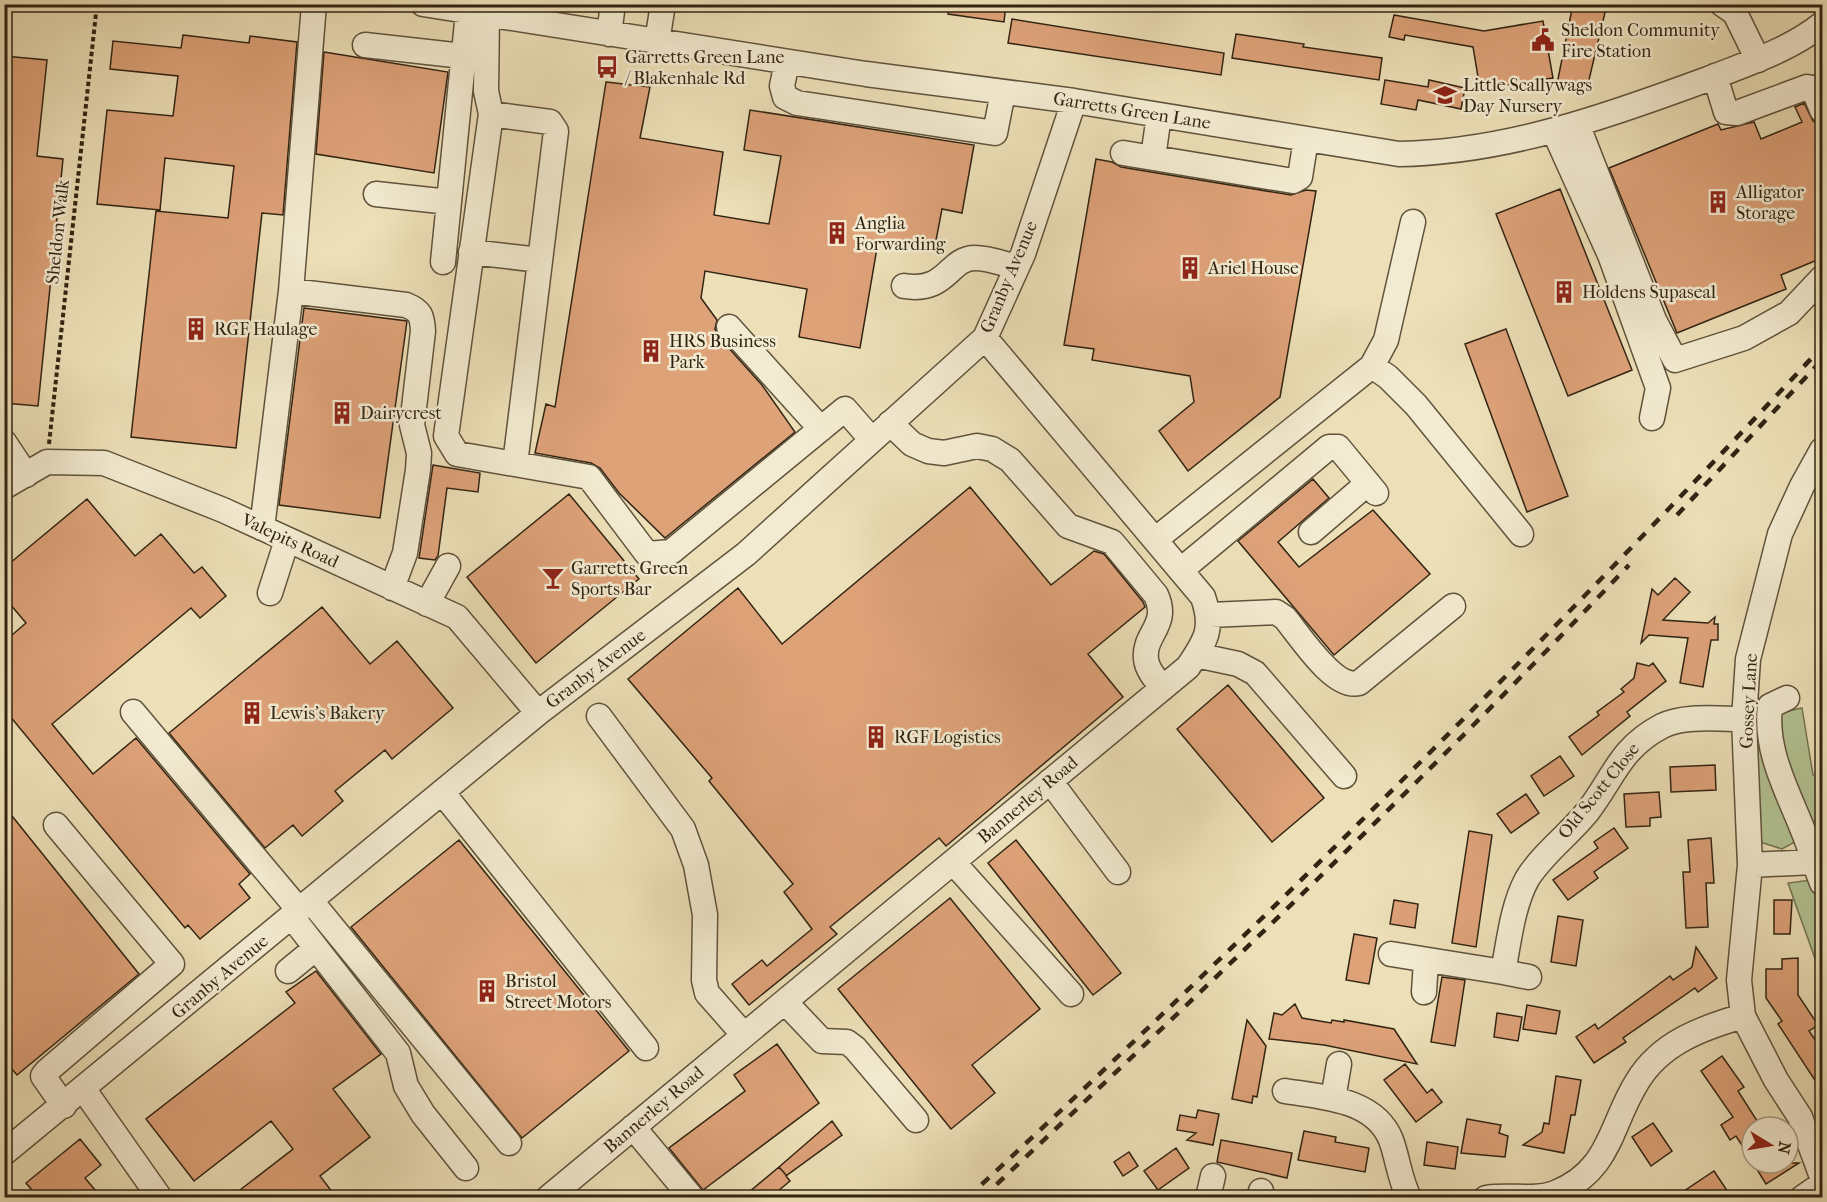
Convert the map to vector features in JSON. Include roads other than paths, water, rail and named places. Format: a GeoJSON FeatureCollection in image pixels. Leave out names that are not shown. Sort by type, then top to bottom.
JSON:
{"type":"FeatureCollection","features":[{"type":"Feature","properties":{"kind":"street"},"geometry":{"type":"LineString","coordinates":[[262,528],[291,291],[314,4]]}},
{"type":"Feature","properties":{"kind":"street","name":"Garretts Green Lane"},"geometry":{"type":"LineString","coordinates":[[423,4],[787,62],[1074,101],[1400,154],[1442,153],[1554,132],[1715,76],[1819,35]]}},
{"type":"Feature","properties":{"kind":"street"},"geometry":{"type":"LineString","coordinates":[[609,34],[613,4]]}},
{"type":"Feature","properties":{"kind":"street"},"geometry":{"type":"LineString","coordinates":[[657,42],[663,4]]}},
{"type":"Feature","properties":{"kind":"street"},"geometry":{"type":"LineString","coordinates":[[1722,4],[1735,13],[1758,60]]}},
{"type":"Feature","properties":{"kind":"street"},"geometry":{"type":"LineString","coordinates":[[443,262],[463,56],[477,14]]}},
{"type":"Feature","properties":{"kind":"street"},"geometry":{"type":"LineString","coordinates":[[477,14],[490,114],[446,436],[457,454],[589,477],[647,554],[671,552],[844,409],[872,440]]}},
{"type":"Feature","properties":{"kind":"street"},"geometry":{"type":"LineString","coordinates":[[365,45],[463,56]]}},
{"type":"Feature","properties":{"kind":"street"},"geometry":{"type":"LineString","coordinates":[[787,62],[782,86],[785,97],[797,103],[995,133],[1003,92]]}},
{"type":"Feature","properties":{"kind":"street"},"geometry":{"type":"LineString","coordinates":[[1715,76],[1726,112],[1737,112],[1807,87],[1813,88],[1822,110]]}},
{"type":"Feature","properties":{"kind":"street"},"geometry":{"type":"LineString","coordinates":[[952,126],[957,86]]}},
{"type":"Feature","properties":{"kind":"street","name":"Granby Avenue"},"geometry":{"type":"LineString","coordinates":[[4,1153],[84,1090],[538,713],[746,554],[985,338],[1017,267],[1074,101]]}},
{"type":"Feature","properties":{"kind":"street"},"geometry":{"type":"LineString","coordinates":[[490,114],[550,122],[556,131],[515,464]]}},
{"type":"Feature","properties":{"kind":"street"},"geometry":{"type":"LineString","coordinates":[[1152,158],[1159,115]]}},
{"type":"Feature","properties":{"kind":"street"},"geometry":{"type":"LineString","coordinates":[[1577,124],[1653,320],[1675,360],[1744,338],[1789,314],[1822,278]]}},
{"type":"Feature","properties":{"kind":"street"},"geometry":{"type":"LineString","coordinates":[[1554,132],[1610,255],[1658,388],[1652,418]]}},
{"type":"Feature","properties":{"kind":"street"},"geometry":{"type":"LineString","coordinates":[[1123,153],[1293,181],[1300,177],[1306,139]]}},
{"type":"Feature","properties":{"kind":"street"},"geometry":{"type":"LineString","coordinates":[[376,194],[449,202]]}},
{"type":"Feature","properties":{"kind":"street"},"geometry":{"type":"LineString","coordinates":[[1156,539],[1372,366],[1386,340],[1413,222]]}},
{"type":"Feature","properties":{"kind":"street"},"geometry":{"type":"LineString","coordinates":[[471,252],[540,260]]}},
{"type":"Feature","properties":{"kind":"street"},"geometry":{"type":"LineString","coordinates":[[904,286],[928,287],[944,279],[961,262],[974,258],[1017,267]]}},
{"type":"Feature","properties":{"kind":"street"},"geometry":{"type":"LineString","coordinates":[[291,291],[406,305],[416,309],[422,316],[423,331],[412,424],[419,453],[418,470],[405,553],[392,588]]}},
{"type":"Feature","properties":{"kind":"street"},"geometry":{"type":"LineString","coordinates":[[729,327],[821,429]]}},
{"type":"Feature","properties":{"kind":"street"},"geometry":{"type":"LineString","coordinates":[[985,338],[1156,539],[1203,597],[1210,615],[1276,612],[1285,618],[1335,678],[1351,685],[1359,683],[1453,606]]}},
{"type":"Feature","properties":{"kind":"street"},"geometry":{"type":"LineString","coordinates":[[1372,366],[1388,377],[1416,405],[1521,534]]}},
{"type":"Feature","properties":{"kind":"street"},"geometry":{"type":"LineString","coordinates":[[890,423],[912,444],[927,451],[944,453],[977,446],[992,449],[1010,460],[1068,526],[1112,542],[1156,595],[1161,605],[1161,616],[1147,647],[1146,661],[1163,688]]}},
{"type":"Feature","properties":{"kind":"street"},"geometry":{"type":"LineString","coordinates":[[4,442],[26,475],[4,488]]}},
{"type":"Feature","properties":{"kind":"street"},"geometry":{"type":"LineString","coordinates":[[1181,570],[1329,447],[1338,447],[1372,488],[1311,532]]}},
{"type":"Feature","properties":{"kind":"street","name":"Gossey Lane"},"geometry":{"type":"LineString","coordinates":[[1787,698],[1770,705],[1767,724],[1775,759],[1818,864],[1750,865],[1744,719],[1748,658],[1780,534],[1822,450]]}},
{"type":"Feature","properties":{"kind":"street","name":"Valepits Road"},"geometry":{"type":"LineString","coordinates":[[26,475],[47,462],[104,463],[262,528],[457,617],[538,713]]}},
{"type":"Feature","properties":{"kind":"street"},"geometry":{"type":"LineString","coordinates":[[270,593],[287,540]]}},
{"type":"Feature","properties":{"kind":"street"},"geometry":{"type":"LineString","coordinates":[[427,604],[448,566]]}},
{"type":"Feature","properties":{"kind":"street","name":"Bannerley Road"},"geometry":{"type":"LineString","coordinates":[[548,1197],[1188,667],[1207,638],[1210,615]]}},
{"type":"Feature","properties":{"kind":"street"},"geometry":{"type":"LineString","coordinates":[[1196,655],[1238,664],[1255,674],[1344,776]]}},
{"type":"Feature","properties":{"kind":"street"},"geometry":{"type":"LineString","coordinates":[[133,712],[301,909],[509,1143]]}},
{"type":"Feature","properties":{"kind":"street"},"geometry":{"type":"LineString","coordinates":[[598,716],[683,829],[696,865],[705,915],[704,980],[707,993],[744,1035]]}},
{"type":"Feature","properties":{"kind":"street","name":"Old Scott Close"},"geometry":{"type":"LineString","coordinates":[[1503,972],[1517,904],[1527,879],[1549,851],[1589,810],[1624,755],[1642,739],[1665,725],[1689,720],[1744,719]]}},
{"type":"Feature","properties":{"kind":"street"},"geometry":{"type":"LineString","coordinates":[[1050,781],[1118,872]]}},
{"type":"Feature","properties":{"kind":"street"},"geometry":{"type":"LineString","coordinates":[[442,792],[646,1048]]}},
{"type":"Feature","properties":{"kind":"street"},"geometry":{"type":"LineString","coordinates":[[56,825],[199,994]]}},
{"type":"Feature","properties":{"kind":"street"},"geometry":{"type":"LineString","coordinates":[[953,862],[1071,994]]}},
{"type":"Feature","properties":{"kind":"street"},"geometry":{"type":"LineString","coordinates":[[1750,865],[1739,980],[1743,1016],[1776,1080],[1800,1117],[1822,1177]]}},
{"type":"Feature","properties":{"kind":"street"},"geometry":{"type":"LineString","coordinates":[[301,909],[316,948],[398,1053],[406,1086],[423,1114],[466,1168]]}},
{"type":"Feature","properties":{"kind":"street"},"geometry":{"type":"LineString","coordinates":[[288,971],[316,948]]}},
{"type":"Feature","properties":{"kind":"street"},"geometry":{"type":"LineString","coordinates":[[1391,954],[1529,977]]}},
{"type":"Feature","properties":{"kind":"street"},"geometry":{"type":"LineString","coordinates":[[1424,992],[1426,961]]}},
{"type":"Feature","properties":{"kind":"street"},"geometry":{"type":"LineString","coordinates":[[64,1106],[45,1082],[43,1076],[172,964]]}},
{"type":"Feature","properties":{"kind":"street"},"geometry":{"type":"LineString","coordinates":[[784,1002],[822,1041],[847,1042],[855,1048],[916,1120]]}},
{"type":"Feature","properties":{"kind":"street"},"geometry":{"type":"LineString","coordinates":[[1486,1197],[1553,1193],[1580,1179],[1609,1147],[1637,1081],[1666,1051],[1689,1034],[1743,1016]]}},
{"type":"Feature","properties":{"kind":"street"},"geometry":{"type":"LineString","coordinates":[[1333,1099],[1339,1064]]}},
{"type":"Feature","properties":{"kind":"street"},"geometry":{"type":"LineString","coordinates":[[84,1090],[160,1197]]}},
{"type":"Feature","properties":{"kind":"street"},"geometry":{"type":"LineString","coordinates":[[1285,1091],[1333,1099],[1372,1113],[1384,1126],[1409,1197]]}},
{"type":"Feature","properties":{"kind":"street"},"geometry":{"type":"LineString","coordinates":[[633,1127],[692,1197]]}},
{"type":"Feature","properties":{"kind":"street"},"geometry":{"type":"LineString","coordinates":[[1802,1197],[1822,1184]]}},
{"type":"Feature","properties":{"kind":"railway"},"geometry":{"type":"LineString","coordinates":[[967,1198],[1187,991],[1402,780],[1614,565],[1822,347]]}},
{"type":"Feature","properties":{"kind":"railway"},"geometry":{"type":"LineString","coordinates":[[1677,515],[1822,360]]}},
{"type":"Feature","properties":{"kind":"railway"},"geometry":{"type":"LineString","coordinates":[[982,1198],[1147,1043],[1391,807],[1551,647],[1629,565]]}},
{"type":"Feature","properties":{"kind":"place","name":"Sheldon Community Fire Station"},"geometry":{"type":"Point","coordinates":[1543,40]}},
{"type":"Feature","properties":{"kind":"place","name":"Garretts Green Lane / Blakenhale Rd"},"geometry":{"type":"Point","coordinates":[607,67]}},
{"type":"Feature","properties":{"kind":"place","name":"Little Scallywags Day Nursery"},"geometry":{"type":"Point","coordinates":[1445,95]}},
{"type":"Feature","properties":{"kind":"place","name":"Alligator Storage"},"geometry":{"type":"Point","coordinates":[1718,202]}},
{"type":"Feature","properties":{"kind":"place","name":"Anglia Forwarding"},"geometry":{"type":"Point","coordinates":[837,233]}},
{"type":"Feature","properties":{"kind":"place","name":"Ariel House"},"geometry":{"type":"Point","coordinates":[1190,268]}},
{"type":"Feature","properties":{"kind":"place","name":"Holdens Supaseal"},"geometry":{"type":"Point","coordinates":[1564,292]}},
{"type":"Feature","properties":{"kind":"place","name":"RGF Haulage"},"geometry":{"type":"Point","coordinates":[196,329]}},
{"type":"Feature","properties":{"kind":"place","name":"HRS Business Park"},"geometry":{"type":"Point","coordinates":[651,351]}},
{"type":"Feature","properties":{"kind":"place","name":"Dairycrest"},"geometry":{"type":"Point","coordinates":[342,413]}},
{"type":"Feature","properties":{"kind":"place","name":"Garretts Green Sports Bar"},"geometry":{"type":"Point","coordinates":[553,578]}},
{"type":"Feature","properties":{"kind":"place","name":"Lewis's Bakery"},"geometry":{"type":"Point","coordinates":[252,713]}},
{"type":"Feature","properties":{"kind":"place","name":"RGF Logistics"},"geometry":{"type":"Point","coordinates":[876,737]}},
{"type":"Feature","properties":{"kind":"place","name":"Bristol Street Motors"},"geometry":{"type":"Point","coordinates":[487,991]}}]}
